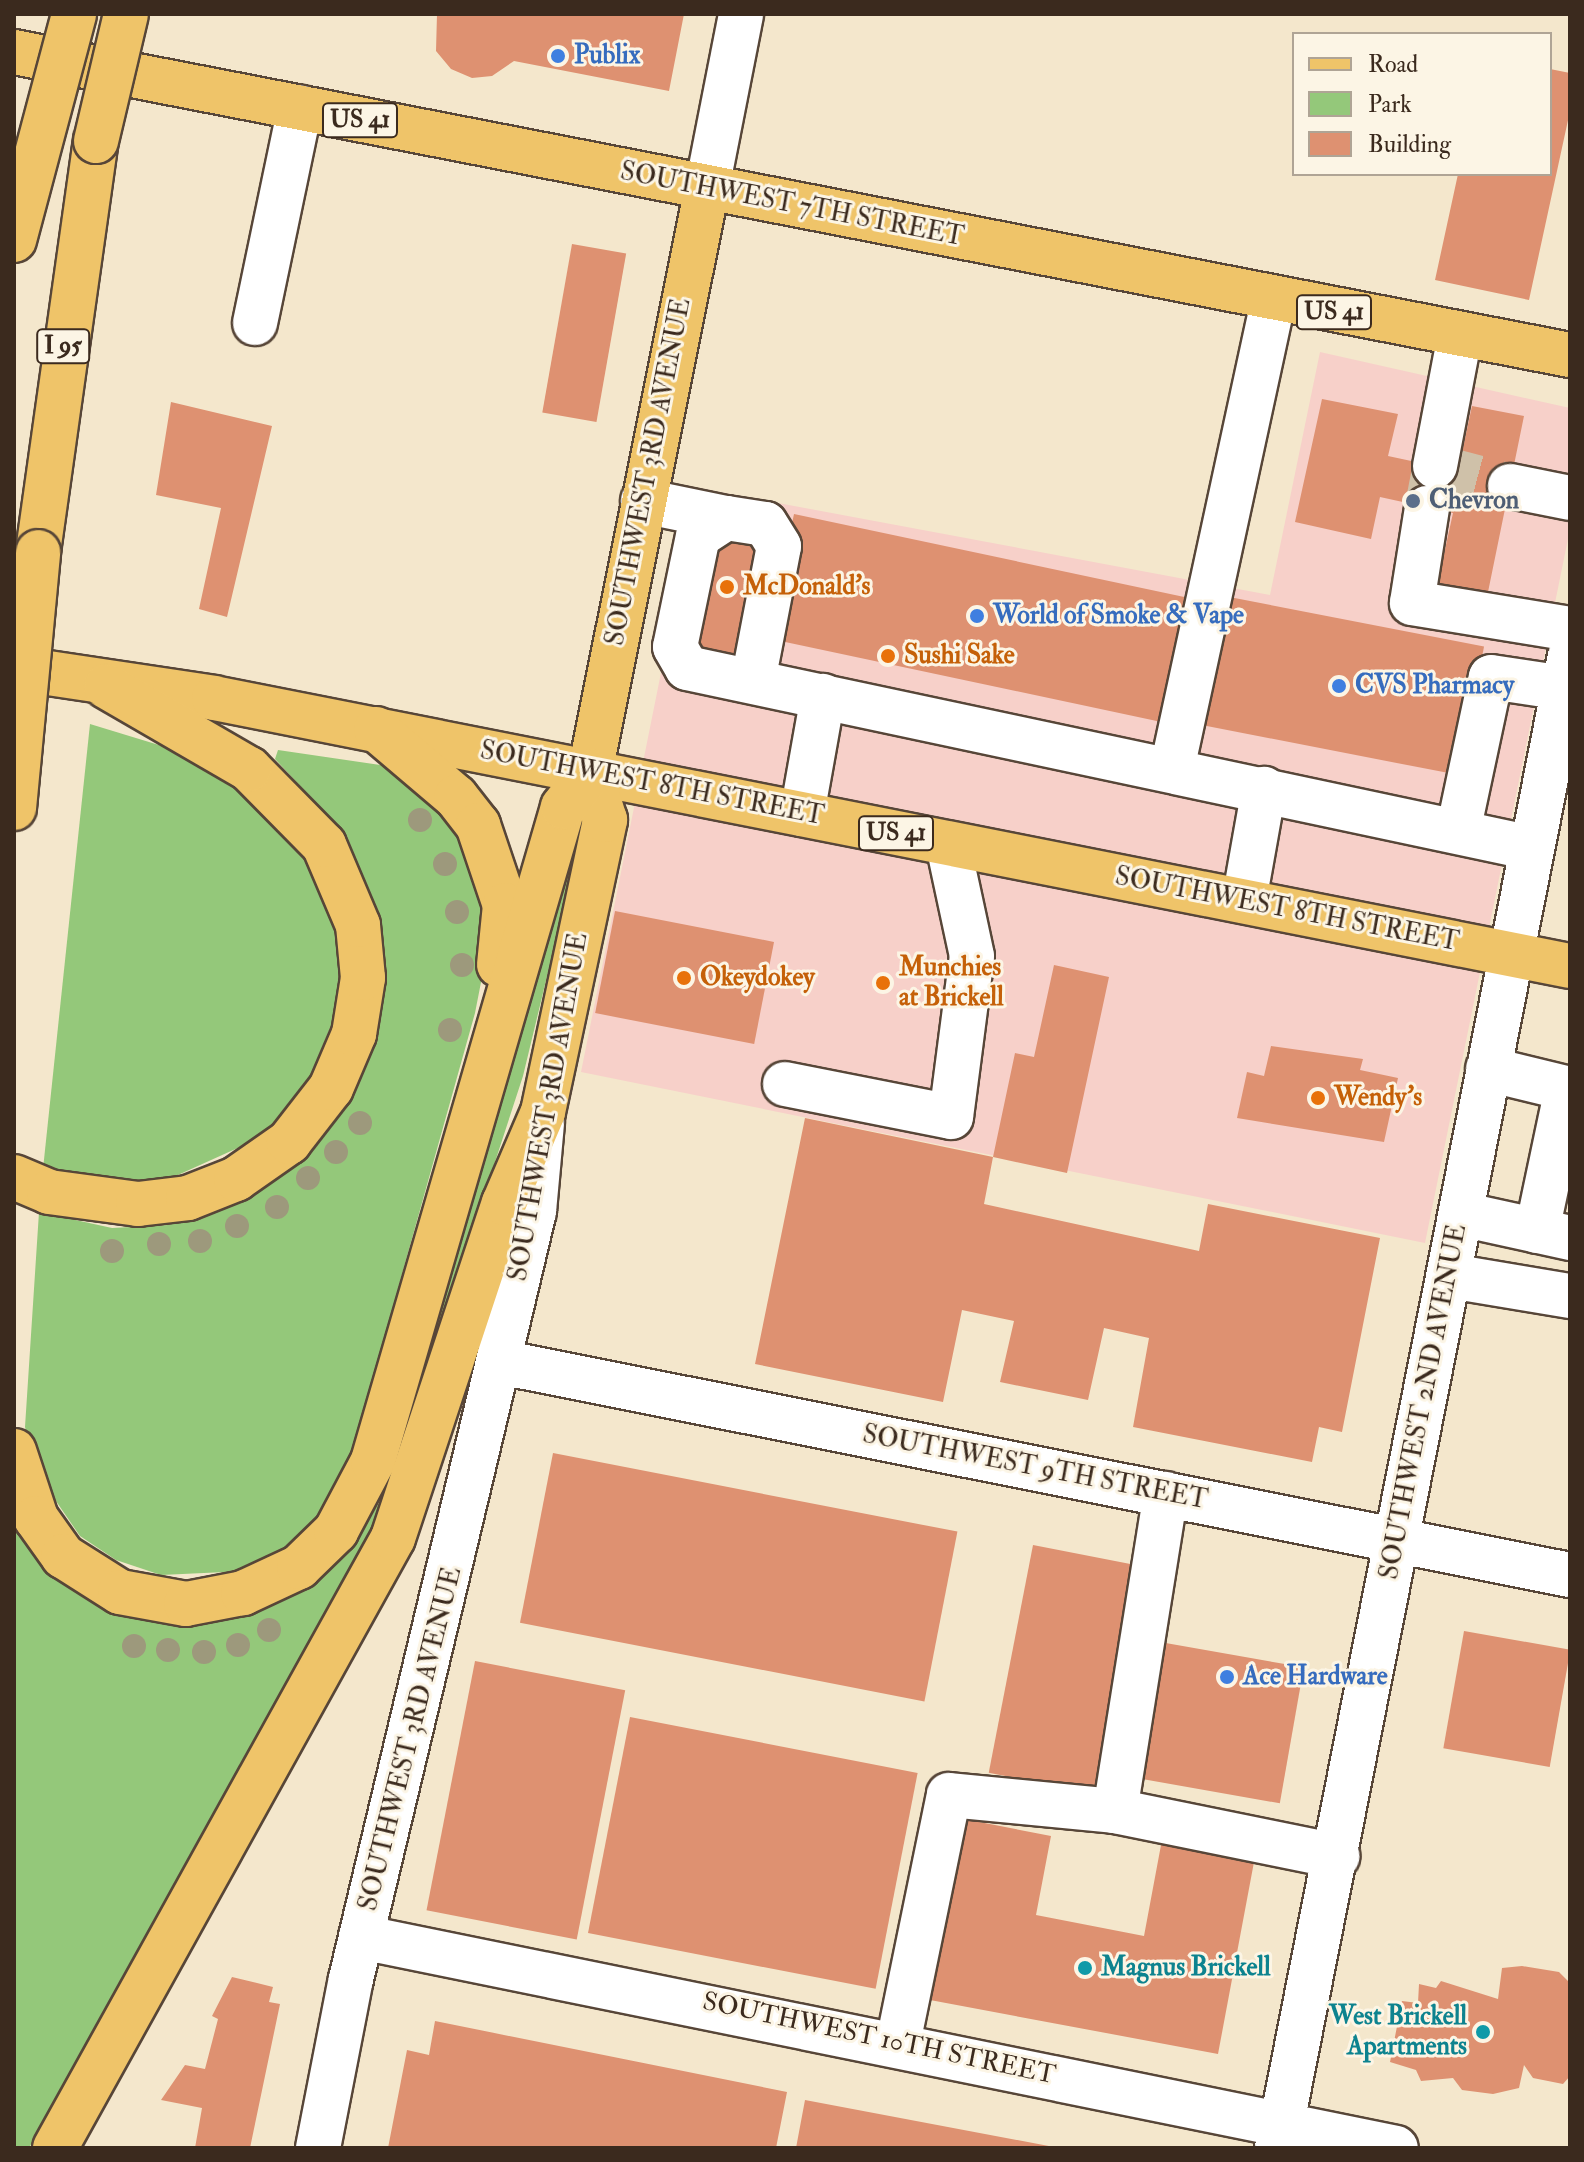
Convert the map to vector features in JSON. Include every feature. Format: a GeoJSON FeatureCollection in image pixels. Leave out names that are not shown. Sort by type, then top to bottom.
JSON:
{"type":"FeatureCollection","features":[{"type":"Feature","properties":{"kind":"main road"},"geometry":{"type":"LineString","coordinates":[[14,240],[74,14]]}},
{"type":"Feature","properties":{"kind":"main road","name":"I 95"},"geometry":{"type":"LineString","coordinates":[[14,808],[70,284],[126,14]]}},
{"type":"Feature","properties":{"kind":"main road","name":"SOUTHWEST 7TH STREET"},"geometry":{"type":"LineString","coordinates":[[14,52],[1273,300],[1570,355]]}},
{"type":"Feature","properties":{"kind":"main road","name":"SOUTHWEST 3RD AVENUE"},"geometry":{"type":"LineString","coordinates":[[543,1112],[605,820],[590,772],[707,188]]}},
{"type":"Feature","properties":{"kind":"main road","name":"SOUTHWEST 8TH STREET"},"geometry":{"type":"LineString","coordinates":[[14,668],[106,686],[376,729],[1570,966]]}},
{"type":"Feature","properties":{"kind":"main road"},"geometry":{"type":"LineString","coordinates":[[14,1177],[49,1192],[138,1204],[188,1198],[236,1179],[289,1142],[331,1088],[354,1034],[363,978],[358,925],[324,845],[249,769],[106,686]]}},
{"type":"Feature","properties":{"kind":"main road"},"geometry":{"type":"LineString","coordinates":[[376,729],[456,797],[494,857],[505,905],[493,1042]]}},
{"type":"Feature","properties":{"kind":"main road"},"geometry":{"type":"LineString","coordinates":[[14,1451],[36,1518],[63,1556],[120,1592],[186,1604],[243,1593],[299,1567],[336,1531],[373,1461],[563,807],[590,772]]}},
{"type":"Feature","properties":{"kind":"main road"},"geometry":{"type":"LineString","coordinates":[[55,2148],[393,1538],[504,1203],[543,1112]]}},
{"type":"Feature","properties":{"kind":"street","name":"SOUTHWEST 3RD AVENUE"},"geometry":{"type":"LineString","coordinates":[[707,188],[741,14]]}},
{"type":"Feature","properties":{"kind":"street"},"geometry":{"type":"LineString","coordinates":[[255,323],[300,108]]}},
{"type":"Feature","properties":{"kind":"street"},"geometry":{"type":"LineString","coordinates":[[1172,769],[1273,300]]}},
{"type":"Feature","properties":{"kind":"street"},"geometry":{"type":"LineString","coordinates":[[1460,335],[1412,603],[1570,629]]}},
{"type":"Feature","properties":{"kind":"street"},"geometry":{"type":"LineString","coordinates":[[1510,486],[1570,498]]}},
{"type":"Feature","properties":{"kind":"street"},"geometry":{"type":"LineString","coordinates":[[643,501],[765,524],[779,546],[753,681]]}},
{"type":"Feature","properties":{"kind":"street"},"geometry":{"type":"LineString","coordinates":[[726,518],[698,536],[675,647],[687,668],[1264,789],[1459,827],[1546,837]]}},
{"type":"Feature","properties":{"kind":"street"},"geometry":{"type":"LineString","coordinates":[[1459,827],[1491,677],[1567,672]]}},
{"type":"Feature","properties":{"kind":"street","name":"SOUTHWEST 2ND AVENUE"},"geometry":{"type":"LineString","coordinates":[[1280,2136],[1511,954],[1546,837],[1567,672]]}},
{"type":"Feature","properties":{"kind":"street"},"geometry":{"type":"LineString","coordinates":[[802,814],[823,696]]}},
{"type":"Feature","properties":{"kind":"street"},"geometry":{"type":"LineString","coordinates":[[1244,901],[1264,789]]}},
{"type":"Feature","properties":{"kind":"street"},"geometry":{"type":"LineString","coordinates":[[785,1084],[951,1117],[972,956],[948,844]]}},
{"type":"Feature","properties":{"kind":"street"},"geometry":{"type":"LineString","coordinates":[[1461,1214],[1553,1234],[1568,1089],[1488,1069]]}},
{"type":"Feature","properties":{"kind":"street","name":"SOUTHWEST 3RD AVENUE"},"geometry":{"type":"LineString","coordinates":[[318,2148],[361,1937],[534,1211],[543,1112]]}},
{"type":"Feature","properties":{"kind":"street"},"geometry":{"type":"LineString","coordinates":[[1450,1276],[1569,1291]]}},
{"type":"Feature","properties":{"kind":"street","name":"SOUTHWEST 9TH STREET"},"geometry":{"type":"LineString","coordinates":[[500,1362],[1570,1575]]}},
{"type":"Feature","properties":{"kind":"street"},"geometry":{"type":"LineString","coordinates":[[1115,1811],[1166,1494]]}},
{"type":"Feature","properties":{"kind":"street"},"geometry":{"type":"LineString","coordinates":[[898,2043],[949,1795],[1115,1811],[1337,1856]]}},
{"type":"Feature","properties":{"kind":"street","name":"SOUTHWEST 10TH STREET"},"geometry":{"type":"LineString","coordinates":[[361,1937],[898,2043],[1280,2136],[1396,2148]]}},
{"type":"Feature","properties":{"kind":"shaded area"},"geometry":{"type":"Polygon","coordinates":[[[1320,352],[1570,408],[1570,529],[1425,1243],[581,1072],[698,488],[1270,595],[1320,352]]]}},
{"type":"Feature","properties":{"kind":"green space"},"geometry":{"type":"Polygon","coordinates":[[[90,724],[208,760],[296,833],[341,941],[341,1002],[301,1098],[260,1138],[169,1179],[113,1184],[43,1169],[90,724]]]}},
{"type":"Feature","properties":{"kind":"green space"},"geometry":{"type":"Polygon","coordinates":[[[278,750],[387,766],[451,813],[492,926],[475,1013],[344,1482],[316,1524],[284,1553],[247,1571],[161,1575],[116,1560],[80,1536],[36,1472],[25,1427],[39,1212],[112,1228],[168,1225],[251,1198],[302,1158],[379,936],[342,831],[275,759],[278,750]]]}},
{"type":"Feature","properties":{"kind":"green space"},"geometry":{"type":"Polygon","coordinates":[[[565,849],[577,852],[523,1076],[377,1524],[29,2148],[14,2148],[14,1514],[148,1616],[350,1543],[379,1503],[400,1443],[565,849]]]}},
{"type":"Feature","properties":{"kind":"building","name":"Publix"},"geometry":{"type":"Polygon","coordinates":[[[437,14],[684,14],[669,91],[514,61],[492,76],[472,78],[451,69],[436,51],[437,14]]]}},
{"type":"Feature","properties":{"kind":"building"},"geometry":{"type":"Polygon","coordinates":[[[1552,69],[1570,73],[1570,111],[1529,300],[1435,280],[1458,176],[1552,176],[1552,69]]]}},
{"type":"Feature","properties":{"kind":"building"},"geometry":{"type":"Polygon","coordinates":[[[572,244],[626,254],[596,422],[542,412],[572,244]]]}},
{"type":"Feature","properties":{"kind":"building"},"geometry":{"type":"Polygon","coordinates":[[[1322,399],[1398,414],[1388,456],[1458,471],[1472,406],[1524,416],[1487,597],[1437,586],[1453,513],[1380,497],[1371,539],[1295,522],[1322,399]]]}},
{"type":"Feature","properties":{"kind":"building"},"geometry":{"type":"Polygon","coordinates":[[[171,402],[272,426],[227,617],[199,609],[221,508],[156,495],[171,402]]]}},
{"type":"Feature","properties":{"kind":"building"},"geometry":{"type":"Polygon","coordinates":[[[794,514],[1190,598],[1164,722],[768,638],[794,514]]]}},
{"type":"Feature","properties":{"kind":"building","name":"McDonald's"},"geometry":{"type":"Polygon","coordinates":[[[713,532],[761,533],[737,655],[683,645],[713,532]]]}},
{"type":"Feature","properties":{"kind":"building","name":"CVS Pharmacy"},"geometry":{"type":"Polygon","coordinates":[[[1219,595],[1484,647],[1459,775],[1194,724],[1219,595]]]}},
{"type":"Feature","properties":{"kind":"building","name":"Okeydokey"},"geometry":{"type":"Polygon","coordinates":[[[615,911],[774,942],[754,1044],[595,1013],[615,911]]]}},
{"type":"Feature","properties":{"kind":"building"},"geometry":{"type":"Polygon","coordinates":[[[1054,965],[1109,977],[1067,1173],[993,1157],[1015,1053],[1034,1057],[1054,965]]]}},
{"type":"Feature","properties":{"kind":"building","name":"Wendy's"},"geometry":{"type":"Polygon","coordinates":[[[1271,1046],[1363,1059],[1360,1070],[1398,1078],[1384,1142],[1237,1118],[1247,1072],[1264,1076],[1271,1046]]]}},
{"type":"Feature","properties":{"kind":"building"},"geometry":{"type":"Polygon","coordinates":[[[805,1118],[993,1157],[984,1204],[1199,1251],[1208,1204],[1380,1238],[1342,1432],[1319,1427],[1312,1462],[1133,1427],[1149,1338],[1104,1328],[1088,1400],[1000,1382],[1014,1321],[962,1310],[943,1402],[755,1364],[805,1118]]]}},
{"type":"Feature","properties":{"kind":"building"},"geometry":{"type":"Polygon","coordinates":[[[553,1453],[957,1532],[924,1701],[520,1623],[553,1453]]]}},
{"type":"Feature","properties":{"kind":"building"},"geometry":{"type":"Polygon","coordinates":[[[1033,1545],[1138,1565],[1094,1793],[989,1773],[1033,1545]]]}},
{"type":"Feature","properties":{"kind":"building"},"geometry":{"type":"Polygon","coordinates":[[[1464,1631],[1570,1650],[1550,1767],[1443,1748],[1464,1631]]]}},
{"type":"Feature","properties":{"kind":"building"},"geometry":{"type":"Polygon","coordinates":[[[1160,1642],[1304,1667],[1280,1803],[1136,1778],[1160,1642]]]}},
{"type":"Feature","properties":{"kind":"building"},"geometry":{"type":"Polygon","coordinates":[[[475,1661],[625,1690],[577,1940],[427,1910],[475,1661]]]}},
{"type":"Feature","properties":{"kind":"building"},"geometry":{"type":"Polygon","coordinates":[[[630,1717],[918,1773],[876,1989],[588,1933],[630,1717]]]}},
{"type":"Feature","properties":{"kind":"building","name":"Magnus Brickell"},"geometry":{"type":"Polygon","coordinates":[[[964,1819],[1051,1836],[1036,1915],[1144,1936],[1164,1829],[1257,1846],[1218,2054],[930,2000],[964,1819]]]}},
{"type":"Feature","properties":{"kind":"building","name":"West Brickell Apartments"},"geometry":{"type":"Polygon","coordinates":[[[1522,1966],[1559,1972],[1570,1983],[1570,2076],[1563,2084],[1533,2078],[1524,2065],[1519,2088],[1493,2094],[1462,2090],[1453,2078],[1421,2081],[1416,2070],[1390,2062],[1402,2001],[1418,2003],[1419,1984],[1436,1988],[1441,1981],[1498,1999],[1502,1968],[1522,1966]]]}},
{"type":"Feature","properties":{"kind":"building"},"geometry":{"type":"Polygon","coordinates":[[[232,1977],[273,1987],[269,2002],[280,2004],[250,2148],[195,2148],[202,2108],[161,2100],[185,2065],[205,2069],[218,2019],[212,2016],[232,1977]]]}},
{"type":"Feature","properties":{"kind":"building"},"geometry":{"type":"Polygon","coordinates":[[[435,2021],[787,2092],[776,2148],[388,2148],[407,2050],[429,2055],[435,2021]]]}},
{"type":"Feature","properties":{"kind":"building"},"geometry":{"type":"Polygon","coordinates":[[[805,2100],[1054,2147],[1054,2148],[796,2148],[805,2100]]]}},
{"type":"Feature","properties":{"kind":"tunnel"},"geometry":{"type":"LineString","coordinates":[[1428,501],[1435,466],[1510,486]]}},
{"type":"Feature","properties":{"kind":"place","name":"Publix"},"geometry":{"type":"Point","coordinates":[558,56]}},
{"type":"Feature","properties":{"kind":"place","name":"Chevron"},"geometry":{"type":"Point","coordinates":[1413,501]}},
{"type":"Feature","properties":{"kind":"place","name":"McDonald's"},"geometry":{"type":"Point","coordinates":[727,587]}},
{"type":"Feature","properties":{"kind":"place","name":"World of Smoke & Vape"},"geometry":{"type":"Point","coordinates":[977,616]}},
{"type":"Feature","properties":{"kind":"place","name":"Sushi Sake"},"geometry":{"type":"Point","coordinates":[888,656]}},
{"type":"Feature","properties":{"kind":"place","name":"CVS Pharmacy"},"geometry":{"type":"Point","coordinates":[1339,686]}},
{"type":"Feature","properties":{"kind":"place","name":"Okeydokey"},"geometry":{"type":"Point","coordinates":[684,978]}},
{"type":"Feature","properties":{"kind":"place","name":"Munchies at Brickell"},"geometry":{"type":"Point","coordinates":[883,983]}},
{"type":"Feature","properties":{"kind":"place","name":"Wendy's"},"geometry":{"type":"Point","coordinates":[1318,1098]}},
{"type":"Feature","properties":{"kind":"place","name":"Ace Hardware"},"geometry":{"type":"Point","coordinates":[1227,1677]}},
{"type":"Feature","properties":{"kind":"place","name":"Magnus Brickell"},"geometry":{"type":"Point","coordinates":[1085,1968]}},
{"type":"Feature","properties":{"kind":"place","name":"West Brickell Apartments"},"geometry":{"type":"Point","coordinates":[1483,2032]}}]}
